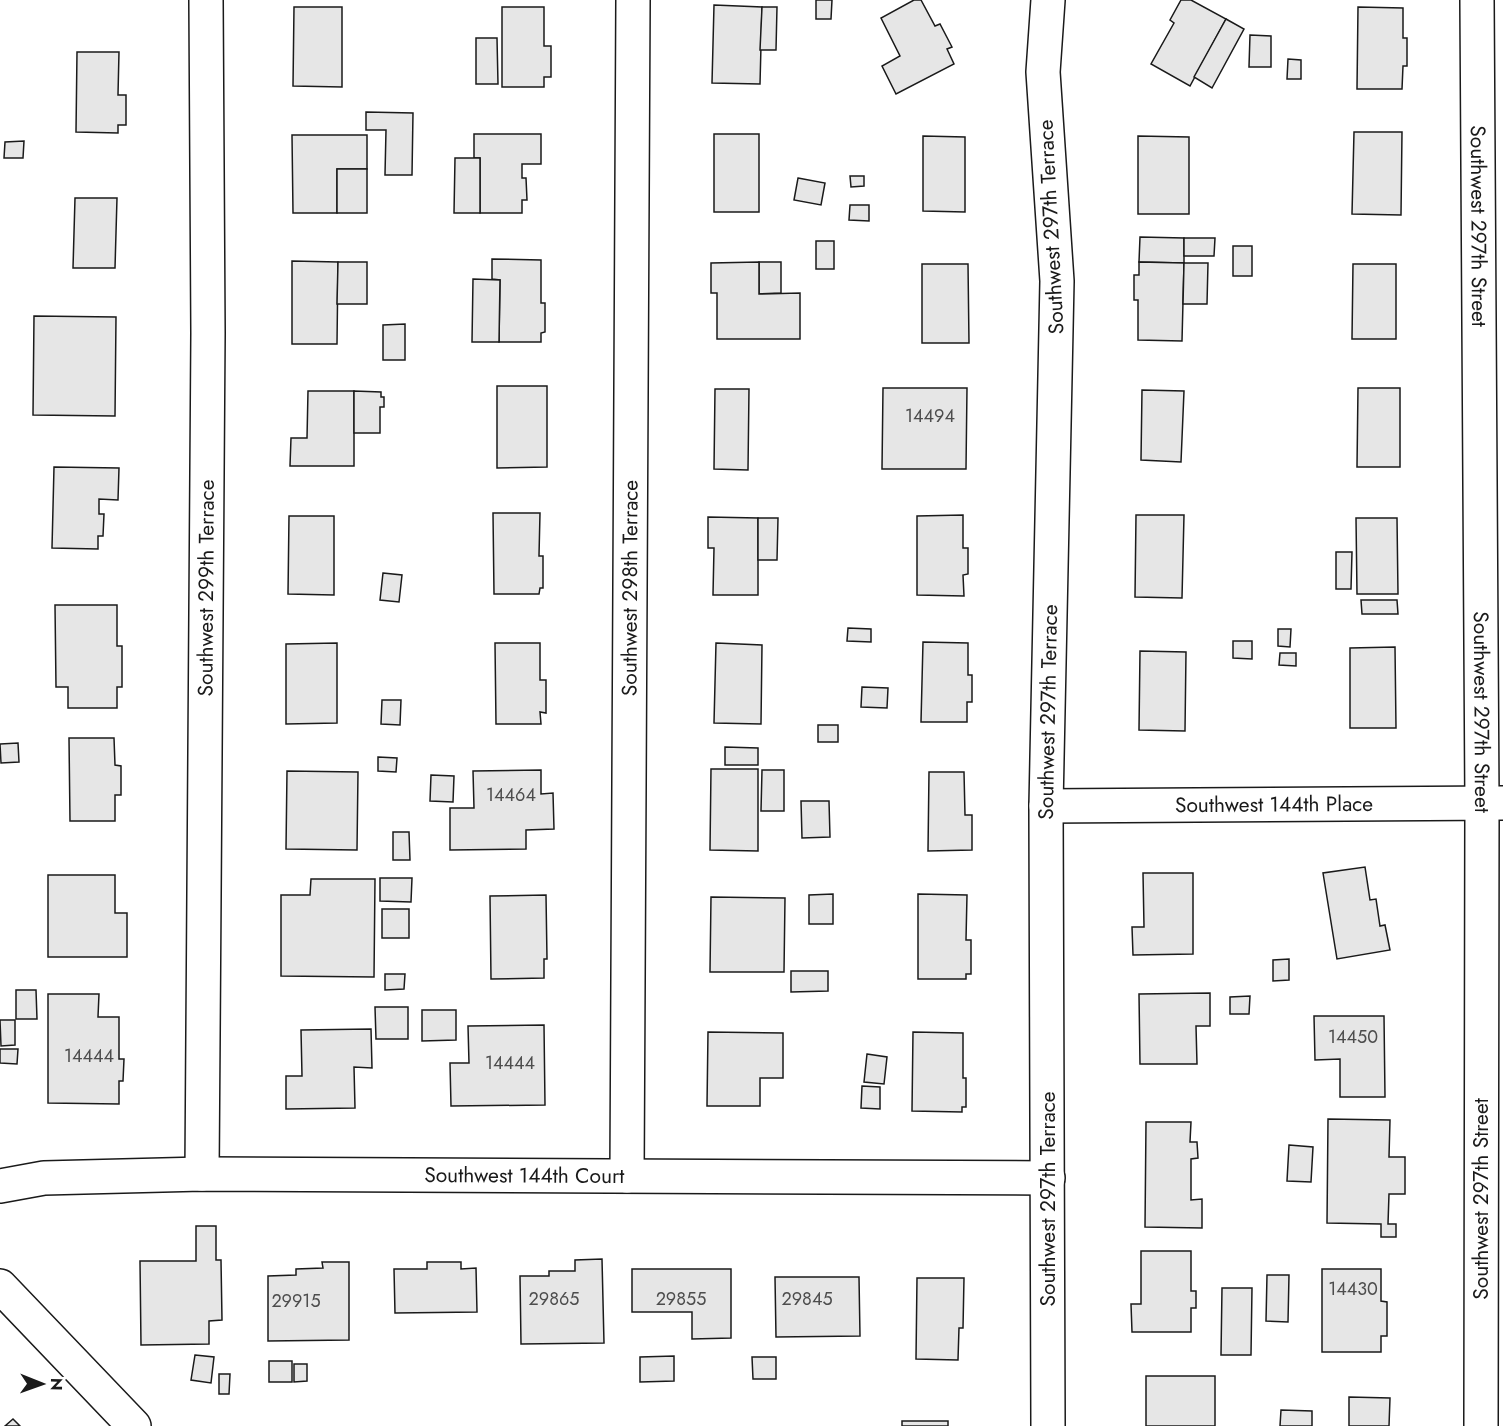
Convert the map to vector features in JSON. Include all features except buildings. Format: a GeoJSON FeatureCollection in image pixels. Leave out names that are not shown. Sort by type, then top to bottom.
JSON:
{"type":"FeatureCollection","features":[{"type":"Feature","properties":{"kind":"street","name":"Southwest 299th Terrace"},"geometry":{"type":"LineString","coordinates":[[202,1174],[208,333],[206,0]]}},
{"type":"Feature","properties":{"kind":"street","name":"Southwest 298th Terrace"},"geometry":{"type":"LineString","coordinates":[[627,1176],[633,0]]}},
{"type":"Feature","properties":{"kind":"street","name":"Southwest 297th Terrace"},"geometry":{"type":"LineString","coordinates":[[1048,0],[1042,72],[1057,282],[1046,806],[1048,1426]]}},
{"type":"Feature","properties":{"kind":"street","name":"Southwest 297th Street"},"geometry":{"type":"LineString","coordinates":[[1478,0],[1493,803],[1480,1426]]}},
{"type":"Feature","properties":{"kind":"street","name":"Southwest 144th Place"},"geometry":{"type":"LineString","coordinates":[[1046,806],[1493,803]]}},
{"type":"Feature","properties":{"kind":"street","name":"Southwest 144th Court"},"geometry":{"type":"LineString","coordinates":[[0,1186],[44,1178],[202,1174],[1048,1178]]}},
{"type":"Feature","properties":{"kind":"street"},"geometry":{"type":"LineString","coordinates":[[0,1286],[134,1426]]}}]}
